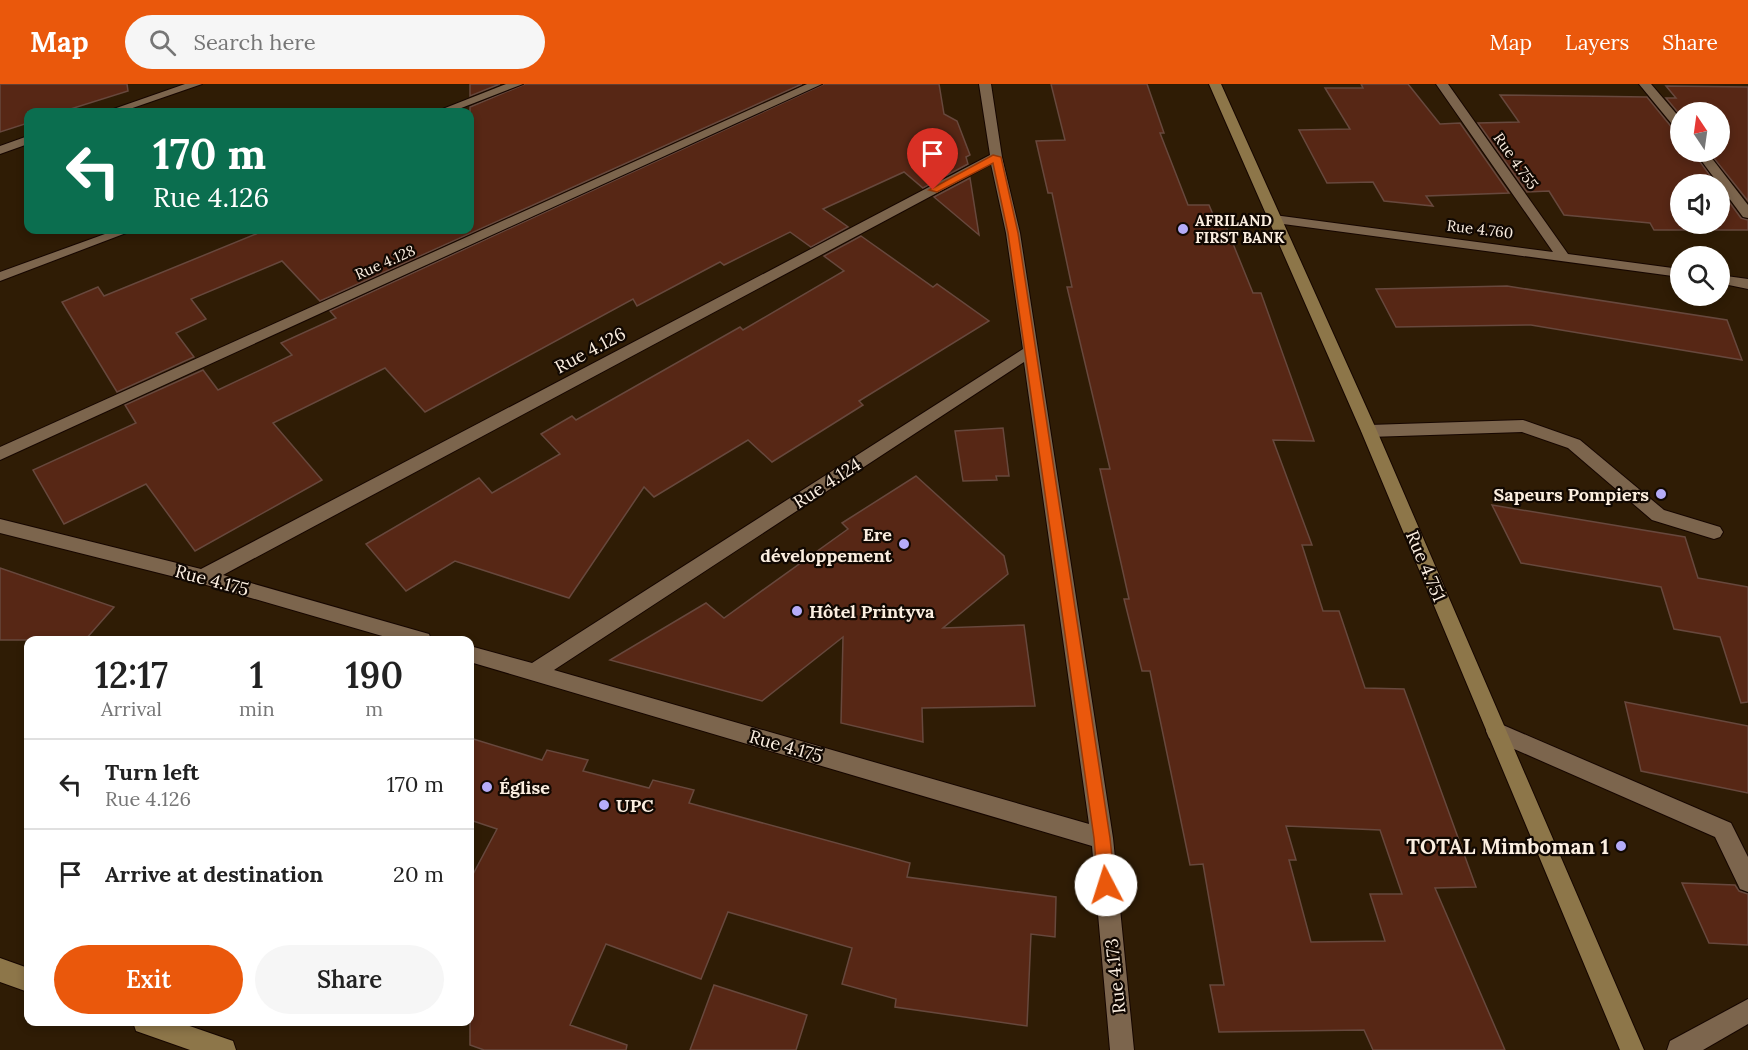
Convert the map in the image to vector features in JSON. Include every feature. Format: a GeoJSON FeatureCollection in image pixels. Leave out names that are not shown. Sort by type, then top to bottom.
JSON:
{"type":"FeatureCollection","features":[{"type":"Feature","properties":{"kind":"main road","name":"Rue 4.751"},"geometry":{"type":"LineString","coordinates":[[1215,84],[1369,431],[1632,1050]]}},
{"type":"Feature","properties":{"kind":"main road"},"geometry":{"type":"LineString","coordinates":[[0,970],[24,979]]}},
{"type":"Feature","properties":{"kind":"main road"},"geometry":{"type":"LineString","coordinates":[[156,1026],[224,1050]]}},
{"type":"Feature","properties":{"kind":"street"},"geometry":{"type":"LineString","coordinates":[[123,108],[196,84]]}},
{"type":"Feature","properties":{"kind":"street"},"geometry":{"type":"LineString","coordinates":[[452,108],[517,84]]}},
{"type":"Feature","properties":{"kind":"street","name":"Rue 4.128"},"geometry":{"type":"LineString","coordinates":[[0,454],[816,84]]}},
{"type":"Feature","properties":{"kind":"street","name":"Rue 4.173"},"geometry":{"type":"LineString","coordinates":[[985,84],[996,157],[1013,233],[1102,838],[1122,1050]]}},
{"type":"Feature","properties":{"kind":"street","name":"Rue 4.755"},"geometry":{"type":"LineString","coordinates":[[1442,84],[1563,256]]}},
{"type":"Feature","properties":{"kind":"street"},"geometry":{"type":"LineString","coordinates":[[1645,84],[1670,114]]}},
{"type":"Feature","properties":{"kind":"street"},"geometry":{"type":"LineString","coordinates":[[0,150],[24,141]]}},
{"type":"Feature","properties":{"kind":"street","name":"Rue 4.126"},"geometry":{"type":"LineString","coordinates":[[203,577],[996,157]]}},
{"type":"Feature","properties":{"kind":"street"},"geometry":{"type":"LineString","coordinates":[[1709,162],[1748,214]]}},
{"type":"Feature","properties":{"kind":"street","name":"Rue 4.760"},"geometry":{"type":"LineString","coordinates":[[1275,219],[1670,272]]}},
{"type":"Feature","properties":{"kind":"street"},"geometry":{"type":"LineString","coordinates":[[0,277],[116,234]]}},
{"type":"Feature","properties":{"kind":"street"},"geometry":{"type":"LineString","coordinates":[[1730,281],[1748,284]]}},
{"type":"Feature","properties":{"kind":"street","name":"Rue 4.124"},"geometry":{"type":"LineString","coordinates":[[533,673],[1031,351]]}},
{"type":"Feature","properties":{"kind":"street"},"geometry":{"type":"LineString","coordinates":[[1369,431],[1523,426],[1575,444],[1658,515],[1714,532]]}},
{"type":"Feature","properties":{"kind":"street","name":"Rue 4.175"},"geometry":{"type":"LineString","coordinates":[[0,526],[203,577],[408,636]]}},
{"type":"Feature","properties":{"kind":"street","name":"Rue 4.175"},"geometry":{"type":"LineString","coordinates":[[474,655],[1102,838]]}},
{"type":"Feature","properties":{"kind":"street"},"geometry":{"type":"LineString","coordinates":[[1496,731],[1723,830],[1748,881]]}},
{"type":"Feature","properties":{"kind":"street"},"geometry":{"type":"LineString","coordinates":[[1679,1050],[1748,1011]]}},
{"type":"Feature","properties":{"kind":"building"},"geometry":{"type":"Polygon","coordinates":[[[0,84],[127,84],[128,91],[74,108],[24,108],[24,124],[0,132],[0,84]]]}},
{"type":"Feature","properties":{"kind":"building"},"geometry":{"type":"Polygon","coordinates":[[[470,84],[500,84],[470,96],[470,84]]]}},
{"type":"Feature","properties":{"kind":"building"},"geometry":{"type":"Polygon","coordinates":[[[525,84],[802,84],[474,232],[474,108],[470,107],[525,84]]]}},
{"type":"Feature","properties":{"kind":"building"},"geometry":{"type":"Polygon","coordinates":[[[824,84],[939,84],[944,114],[957,121],[970,155],[966,157],[968,164],[923,188],[904,172],[823,209],[848,227],[811,247],[790,232],[724,265],[720,262],[637,306],[633,299],[425,412],[385,368],[273,423],[322,480],[195,551],[146,484],[64,524],[33,470],[136,423],[125,405],[203,370],[218,390],[292,355],[281,343],[336,318],[330,311],[824,84]]]}},
{"type":"Feature","properties":{"kind":"building"},"geometry":{"type":"Polygon","coordinates":[[[1051,84],[1147,84],[1164,133],[1160,133],[1188,205],[1209,205],[1217,224],[1225,224],[1253,293],[1261,293],[1314,441],[1273,440],[1312,545],[1302,545],[1323,611],[1339,611],[1365,688],[1404,689],[1476,887],[1435,888],[1505,1050],[1373,1050],[1364,1030],[1219,1032],[1210,985],[1224,985],[1203,864],[1190,865],[1150,671],[1142,671],[1124,599],[1129,599],[1100,469],[1110,469],[1067,287],[1072,287],[1052,193],[1048,193],[1036,141],[1065,140],[1051,84]],[[1286,826],[1296,860],[1289,860],[1311,942],[1385,941],[1370,894],[1402,894],[1380,830],[1286,826]]]}},
{"type":"Feature","properties":{"kind":"building"},"geometry":{"type":"Polygon","coordinates":[[[1361,84],[1408,84],[1440,124],[1460,123],[1509,193],[1426,196],[1433,206],[1384,201],[1373,182],[1327,183],[1299,130],[1350,129],[1325,88],[1363,88],[1361,84]]]}},
{"type":"Feature","properties":{"kind":"building"},"geometry":{"type":"Polygon","coordinates":[[[1666,86],[1748,87],[1748,201],[1730,178],[1730,174],[1727,174],[1717,162],[1730,162],[1730,102],[1670,103],[1666,98],[1676,98],[1666,86]]]}},
{"type":"Feature","properties":{"kind":"building"},"geometry":{"type":"Polygon","coordinates":[[[1500,95],[1647,97],[1670,125],[1670,162],[1700,162],[1709,174],[1670,174],[1670,230],[1654,230],[1650,223],[1564,215],[1549,191],[1527,192],[1478,123],[1519,122],[1500,95]]]}},
{"type":"Feature","properties":{"kind":"building"},"geometry":{"type":"Polygon","coordinates":[[[970,178],[979,235],[934,197],[970,178]]]}},
{"type":"Feature","properties":{"kind":"building"},"geometry":{"type":"Polygon","coordinates":[[[1730,203],[1741,218],[1748,220],[1748,230],[1730,230],[1730,203]]]}},
{"type":"Feature","properties":{"kind":"building"},"geometry":{"type":"Polygon","coordinates":[[[256,234],[469,234],[320,301],[282,261],[191,299],[206,319],[176,333],[194,357],[117,392],[62,302],[98,287],[104,296],[256,234]]]}},
{"type":"Feature","properties":{"kind":"building"},"geometry":{"type":"Polygon","coordinates":[[[861,236],[933,287],[937,284],[989,321],[859,401],[863,405],[772,462],[748,440],[654,497],[644,487],[569,598],[455,561],[406,591],[366,544],[479,478],[492,493],[560,454],[541,434],[572,416],[576,420],[740,327],[743,330],[844,271],[824,256],[861,236]]]}},
{"type":"Feature","properties":{"kind":"building"},"geometry":{"type":"Polygon","coordinates":[[[1507,286],[1727,320],[1742,360],[1531,325],[1396,327],[1376,289],[1507,286]]]}},
{"type":"Feature","properties":{"kind":"building"},"geometry":{"type":"Polygon","coordinates":[[[1003,428],[1009,476],[996,476],[997,480],[963,481],[955,431],[1003,428]]]}},
{"type":"Feature","properties":{"kind":"building"},"geometry":{"type":"Polygon","coordinates":[[[916,476],[1004,556],[1008,574],[943,628],[1024,625],[1035,706],[922,708],[923,742],[841,723],[843,637],[762,701],[610,660],[706,603],[724,618],[848,529],[842,523],[916,476]]]}},
{"type":"Feature","properties":{"kind":"building"},"geometry":{"type":"Polygon","coordinates":[[[1492,505],[1685,537],[1698,578],[1748,587],[1748,702],[1741,703],[1720,637],[1674,629],[1661,587],[1521,563],[1492,505]]]}},
{"type":"Feature","properties":{"kind":"building"},"geometry":{"type":"Polygon","coordinates":[[[0,568],[114,607],[89,636],[24,636],[24,640],[0,640],[0,568]]]}},
{"type":"Feature","properties":{"kind":"building"},"geometry":{"type":"Polygon","coordinates":[[[1625,702],[1748,726],[1748,793],[1641,771],[1625,702]]]}},
{"type":"Feature","properties":{"kind":"building"},"geometry":{"type":"Polygon","coordinates":[[[474,739],[542,760],[547,750],[588,760],[583,771],[649,788],[653,780],[694,790],[689,803],[910,863],[907,877],[1056,897],[1055,937],[1031,934],[1027,1026],[895,1007],[896,999],[842,984],[852,948],[728,912],[701,979],[606,944],[570,1025],[627,1045],[626,1050],[484,1050],[470,1045],[470,1026],[474,1026],[474,872],[497,829],[474,821],[474,739]]]}},
{"type":"Feature","properties":{"kind":"building"},"geometry":{"type":"Polygon","coordinates":[[[1682,883],[1735,885],[1739,891],[1748,894],[1748,945],[1709,943],[1682,883]]]}},
{"type":"Feature","properties":{"kind":"building"},"geometry":{"type":"Polygon","coordinates":[[[714,985],[807,1015],[796,1050],[690,1050],[714,985]]]}},
{"type":"Feature","properties":{"kind":"place","name":"AFRILAND FIRST BANK"},"geometry":{"type":"Point","coordinates":[1183,229]}},
{"type":"Feature","properties":{"kind":"place","name":"Sapeurs Pompiers"},"geometry":{"type":"Point","coordinates":[1661,494]}},
{"type":"Feature","properties":{"kind":"place","name":"Ere développement"},"geometry":{"type":"Point","coordinates":[904,544]}},
{"type":"Feature","properties":{"kind":"place","name":"Hôtel Printyva"},"geometry":{"type":"Point","coordinates":[797,611]}},
{"type":"Feature","properties":{"kind":"place","name":"Église"},"geometry":{"type":"Point","coordinates":[487,787]}},
{"type":"Feature","properties":{"kind":"place","name":"UPC"},"geometry":{"type":"Point","coordinates":[604,805]}},
{"type":"Feature","properties":{"kind":"place","name":"TOTAL Mimboman 1"},"geometry":{"type":"Point","coordinates":[1621,846]}},
{"type":"Feature","properties":{"kind":"route"},"geometry":{"type":"LineString","coordinates":[[933,190],[996,157],[1013,233],[1031,351],[1102,838],[1106,885]]}}]}
